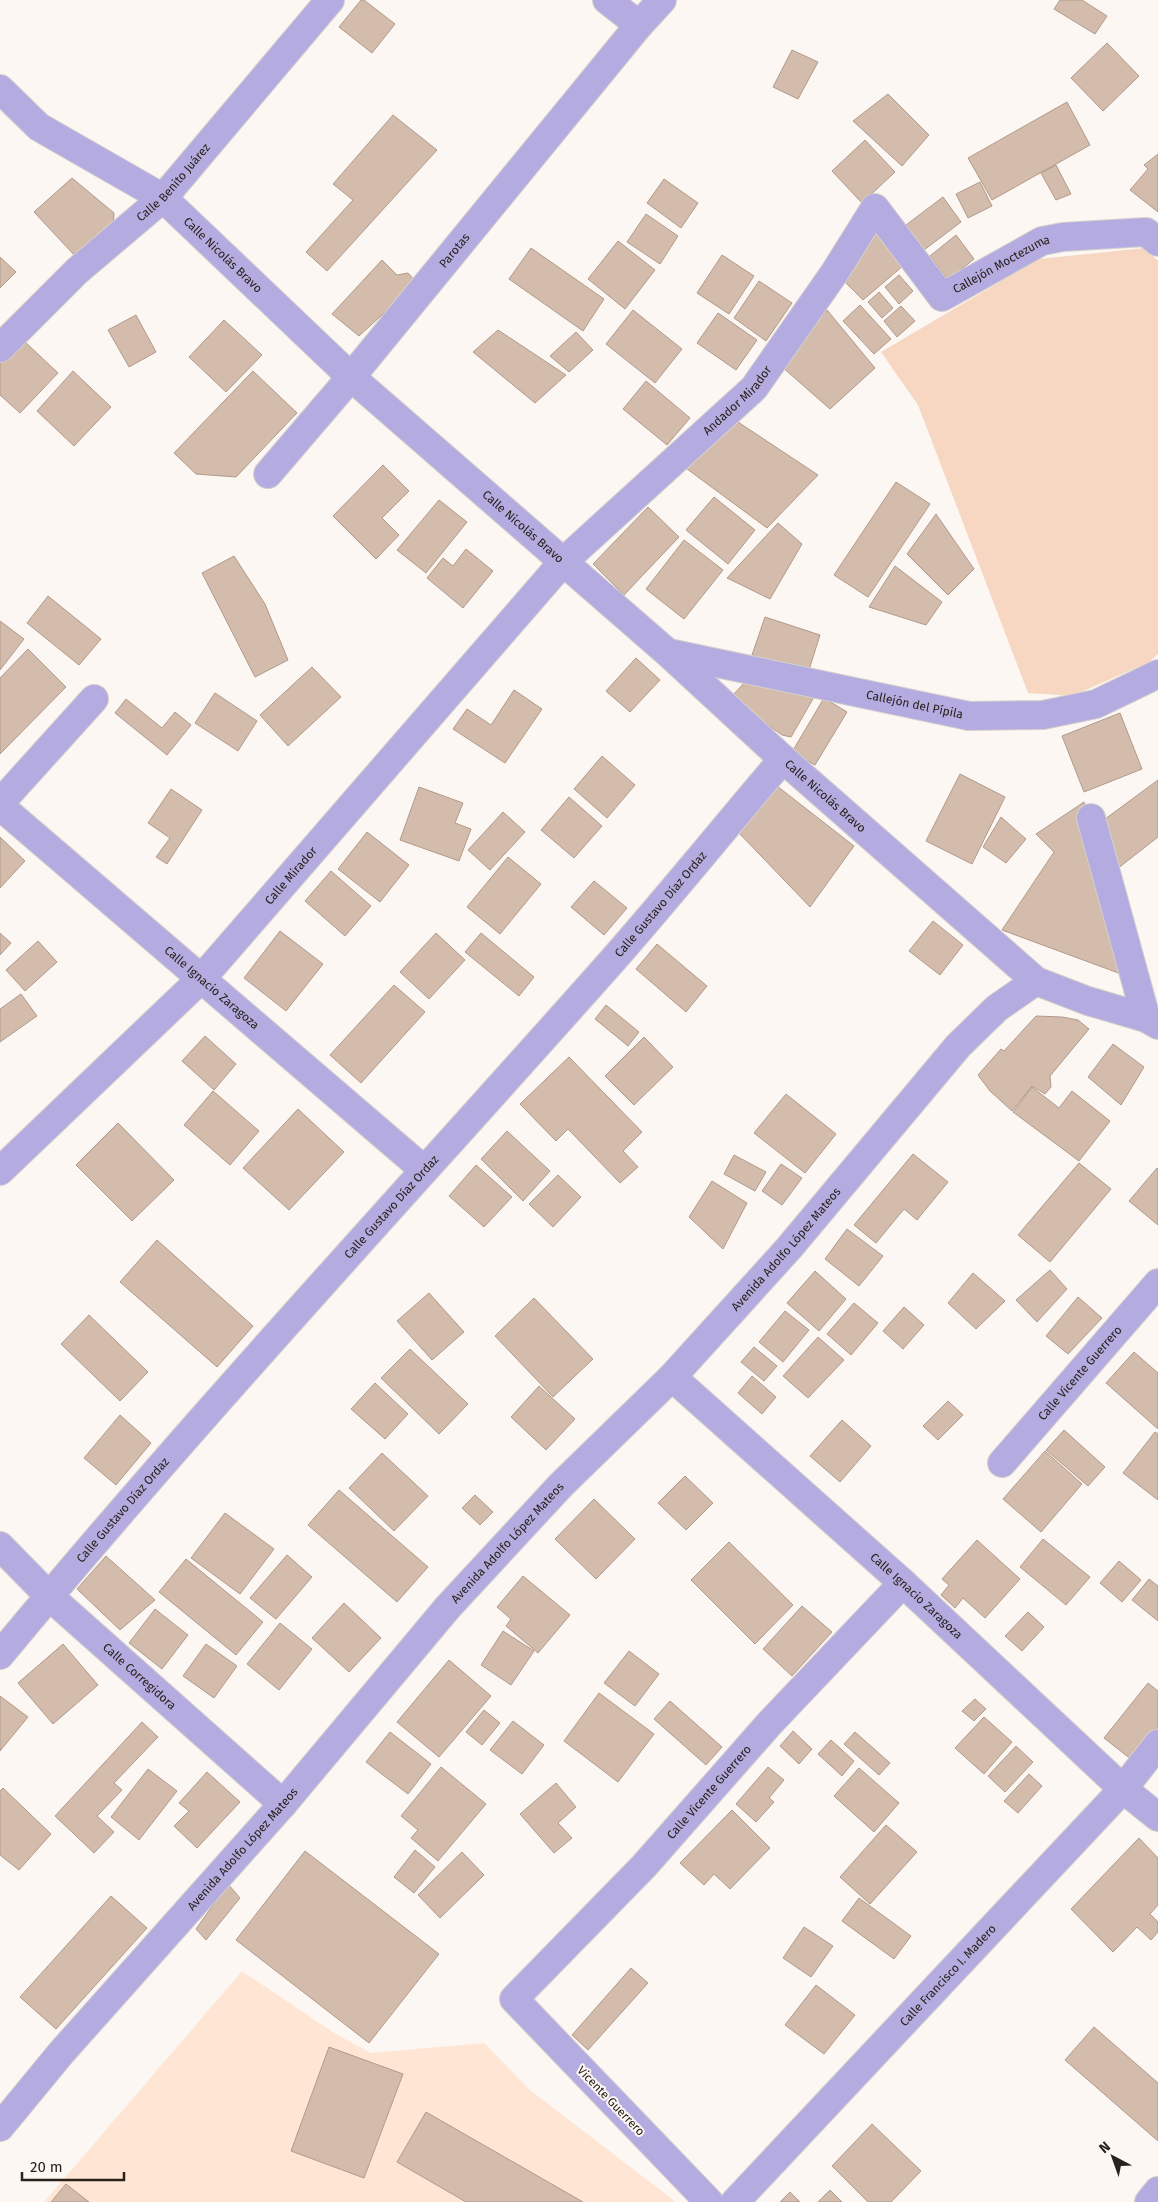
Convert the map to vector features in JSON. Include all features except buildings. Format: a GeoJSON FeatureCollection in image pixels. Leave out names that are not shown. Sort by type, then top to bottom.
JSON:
{"type":"FeatureCollection","features":[{"type":"Feature","properties":{"kind":"street","name":"Calle Benito Juárez"},"geometry":{"type":"LineString","coordinates":[[0,348],[77,271],[163,198],[330,0]]}},
{"type":"Feature","properties":{"kind":"street"},"geometry":{"type":"LineString","coordinates":[[607,0],[639,25]]}},
{"type":"Feature","properties":{"kind":"street","name":"Parotas"},"geometry":{"type":"LineString","coordinates":[[268,474],[351,377],[639,25],[662,0]]}},
{"type":"Feature","properties":{"kind":"street","name":"Calle Nicolás Bravo"},"geometry":{"type":"LineString","coordinates":[[0,88],[38,127],[163,198],[351,377],[668,653],[783,759],[1036,981]]}},
{"type":"Feature","properties":{"kind":"street","name":"Callejón Moctezuma"},"geometry":{"type":"LineString","coordinates":[[875,208],[942,297],[1042,241],[1063,237],[1152,237]]}},
{"type":"Feature","properties":{"kind":"street","name":"Andador Mirador"},"geometry":{"type":"LineString","coordinates":[[563,562],[754,388],[835,272],[875,208]]}},
{"type":"Feature","properties":{"kind":"street","name":"Calle Mirador"},"geometry":{"type":"LineString","coordinates":[[0,1171],[202,978],[563,562]]}},
{"type":"Feature","properties":{"kind":"street","name":"Callejón del Pípila"},"geometry":{"type":"LineString","coordinates":[[668,653],[969,716],[1043,716],[1096,704],[1158,674]]}},
{"type":"Feature","properties":{"kind":"street"},"geometry":{"type":"LineString","coordinates":[[0,805],[94,699]]}},
{"type":"Feature","properties":{"kind":"street","name":"Calle Gustavo Díaz Ordaz"},"geometry":{"type":"LineString","coordinates":[[0,1656],[49,1596],[282,1327],[614,958],[783,759]]}},
{"type":"Feature","properties":{"kind":"street","name":"Calle Ignacio Zaragoza"},"geometry":{"type":"LineString","coordinates":[[0,805],[424,1170]]}},
{"type":"Feature","properties":{"kind":"street"},"geometry":{"type":"LineString","coordinates":[[1091,818],[1152,1022]]}},
{"type":"Feature","properties":{"kind":"street"},"geometry":{"type":"LineString","coordinates":[[1036,981],[1088,1001],[1152,1022]]}},
{"type":"Feature","properties":{"kind":"street","name":"Avenida Adolfo López Mateos"},"geometry":{"type":"LineString","coordinates":[[0,2127],[61,2052],[283,1804],[448,1607],[561,1485],[672,1377],[789,1248],[958,1046],[997,1008],[1036,981]]}},
{"type":"Feature","properties":{"kind":"street","name":"Calle Vicente Guerrero"},"geometry":{"type":"LineString","coordinates":[[1002,1463],[1158,1283]]}},
{"type":"Feature","properties":{"kind":"street","name":"Calle Ignacio Zaragoza"},"geometry":{"type":"LineString","coordinates":[[672,1377],[903,1583],[1123,1789],[1158,1817]]}},
{"type":"Feature","properties":{"kind":"street","name":"Calle Corregidora"},"geometry":{"type":"LineString","coordinates":[[0,1546],[49,1596],[283,1804]]}},
{"type":"Feature","properties":{"kind":"street","name":"Calle Vicente Guerrero"},"geometry":{"type":"LineString","coordinates":[[514,1999],[644,1866],[769,1724],[903,1583]]}},
{"type":"Feature","properties":{"kind":"street","name":"Calle Francisco I. Madero"},"geometry":{"type":"LineString","coordinates":[[736,2202],[1123,1789],[1158,1744]]}},
{"type":"Feature","properties":{"kind":"street","name":"Vicente Guerrero"},"geometry":{"type":"LineString","coordinates":[[514,1999],[709,2202]]}},
{"type":"Feature","properties":{"kind":"street"},"geometry":{"type":"LineString","coordinates":[[1149,2202],[1158,2191]]}},
{"type":"Feature","properties":{"kind":"shaded area"},"geometry":{"type":"Polygon","coordinates":[[[1145,248],[1158,261],[1158,654],[1149,662],[1072,696],[1028,693],[918,405],[881,352],[1039,259],[1145,248]]]}},
{"type":"Feature","properties":{"kind":"shaded area"},"geometry":{"type":"Polygon","coordinates":[[[242,1971],[334,2033],[371,2053],[484,2043],[530,2090],[676,2202],[44,2202],[242,1971]]]}}]}
